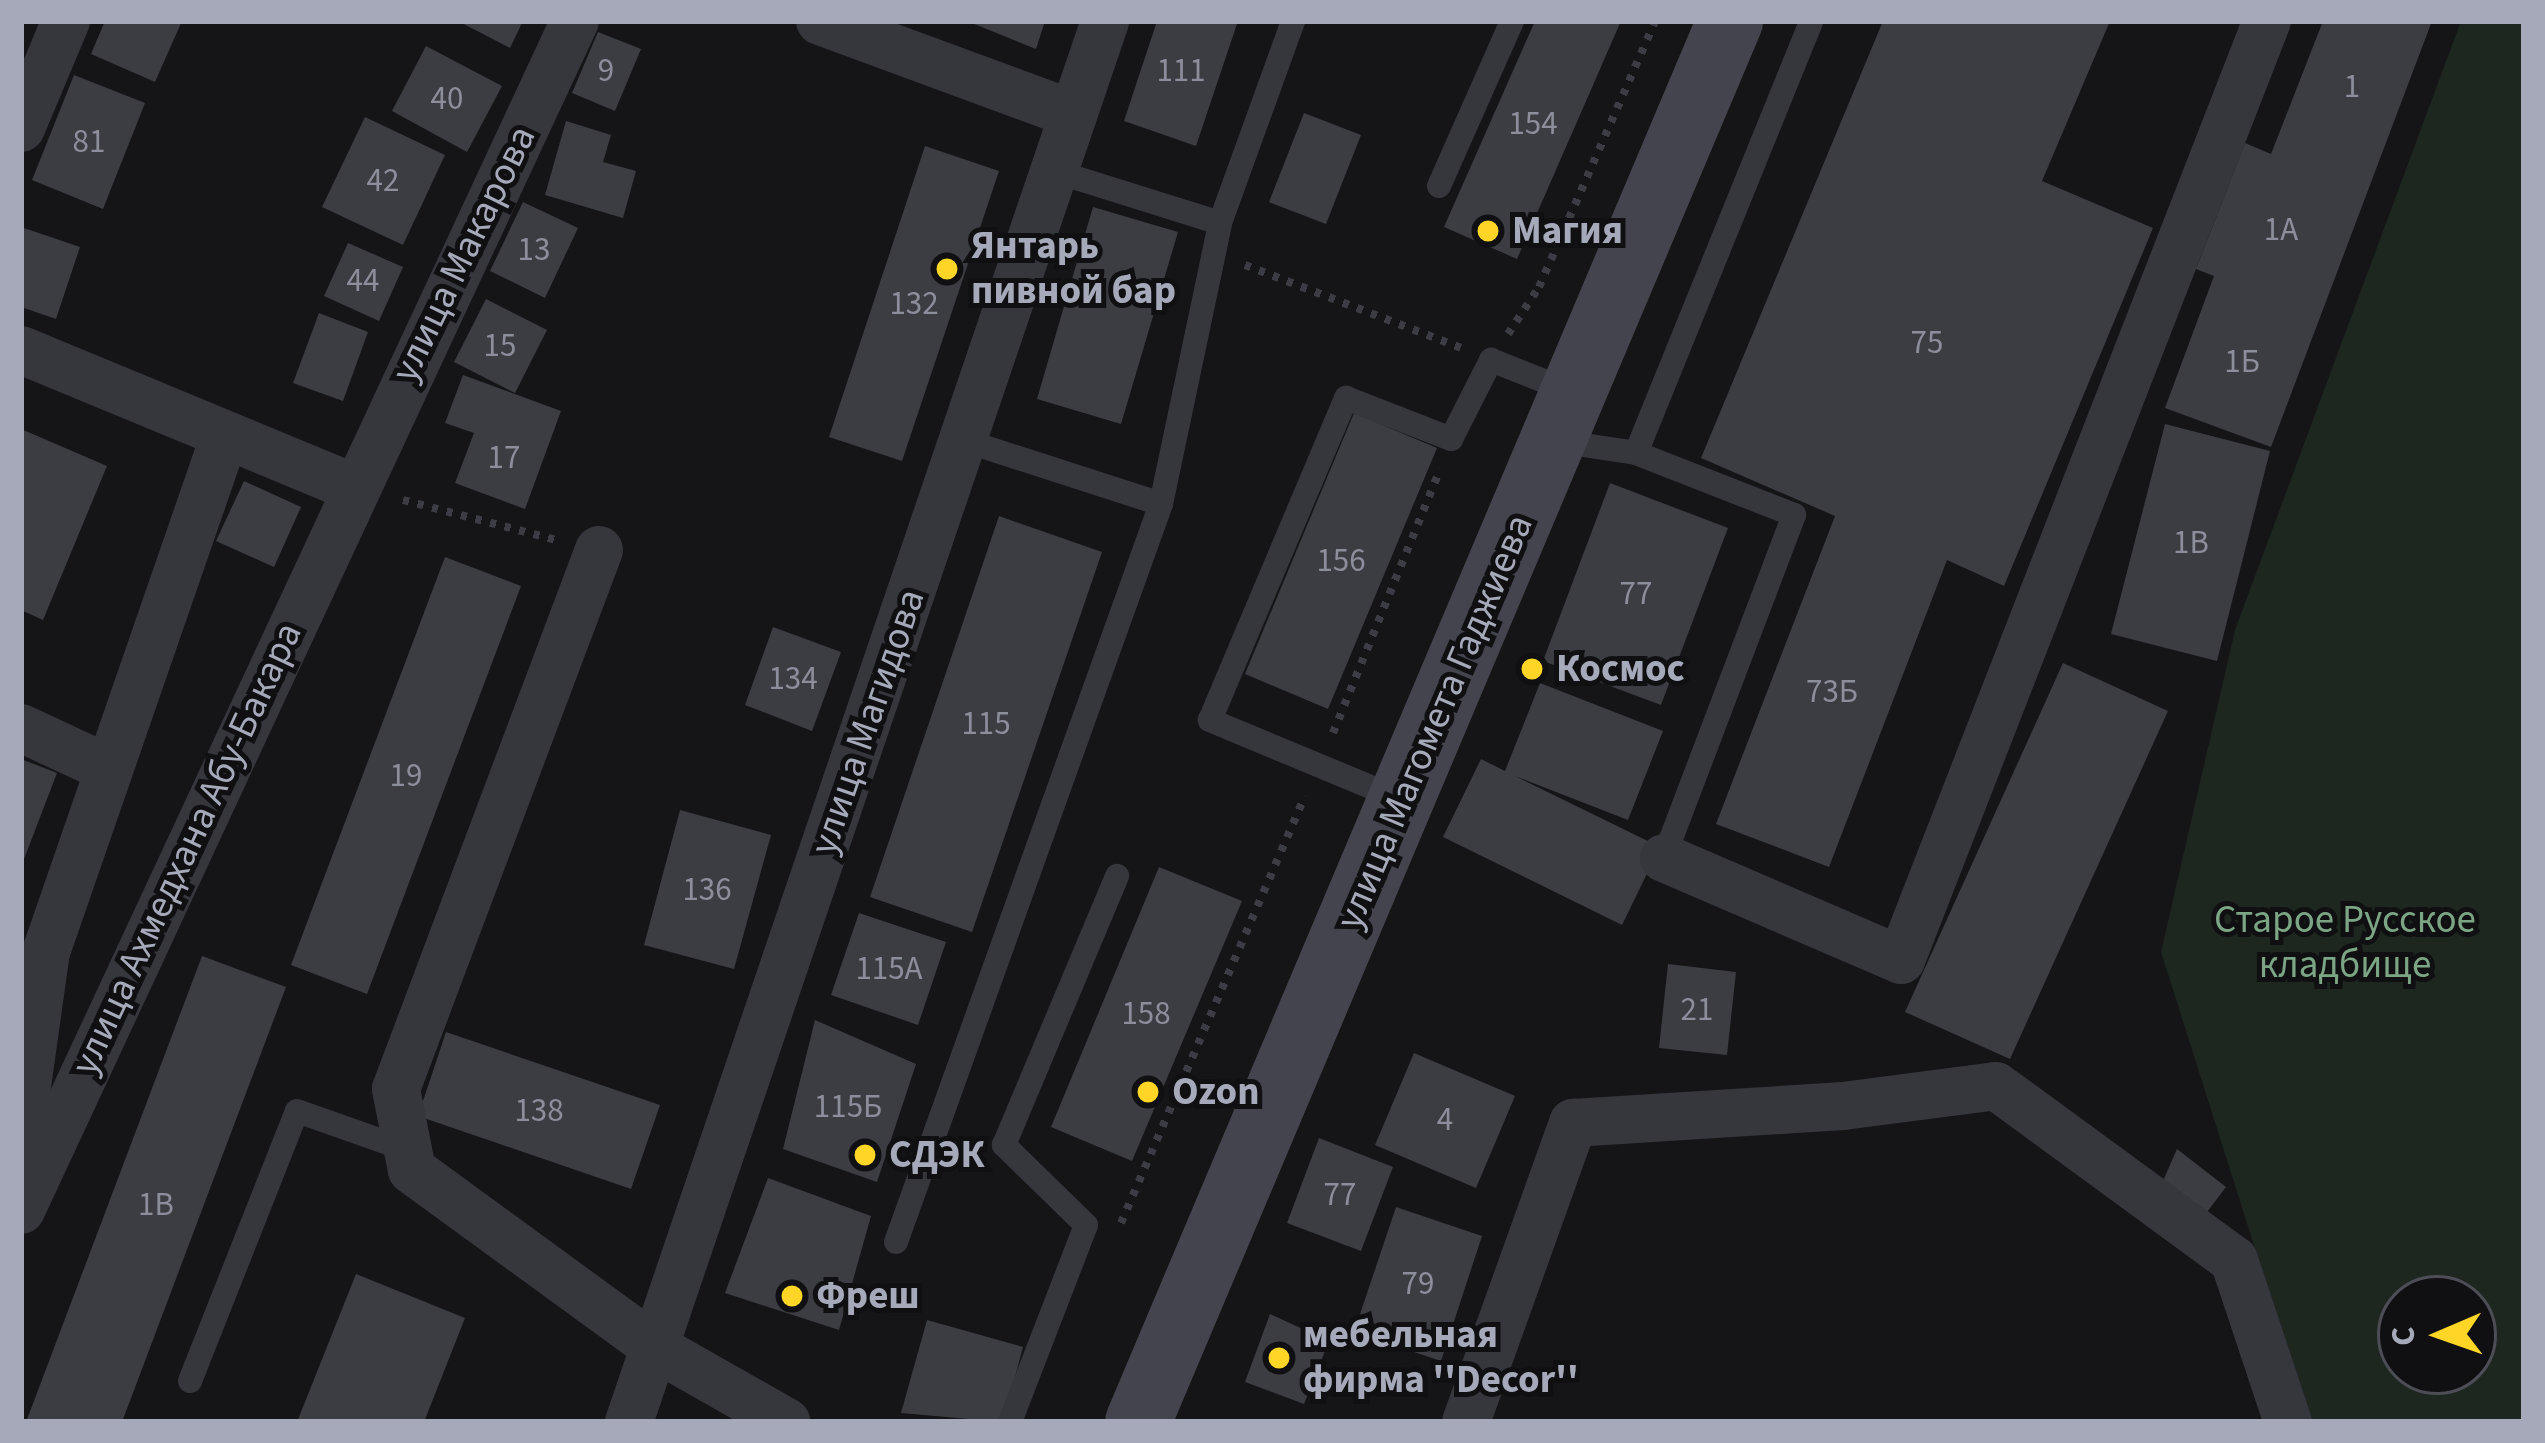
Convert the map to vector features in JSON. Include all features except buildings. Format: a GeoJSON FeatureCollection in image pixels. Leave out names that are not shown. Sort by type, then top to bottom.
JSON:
{"type":"FeatureCollection","features":[{"type":"Feature","properties":{"kind":"main road","name":"улица Магомета Гаджиева"},"geometry":{"type":"LineString","coordinates":[[1564,408],[1718,21]]}},
{"type":"Feature","properties":{"kind":"main road","name":"улица Магомета Гаджиева"},"geometry":{"type":"LineString","coordinates":[[1126,1422],[1730,21]]}},
{"type":"Feature","properties":{"kind":"main road","name":"улица Магомета Гаджиева"},"geometry":{"type":"LineString","coordinates":[[1138,1422],[1397,798]]}},
{"type":"Feature","properties":{"kind":"street"},"geometry":{"type":"LineString","coordinates":[[21,128],[66,21]]}},
{"type":"Feature","properties":{"kind":"street","name":"улица Макарова"},"geometry":{"type":"LineString","coordinates":[[353,488],[575,21]]}},
{"type":"Feature","properties":{"kind":"street"},"geometry":{"type":"LineString","coordinates":[[820,21],[1073,115]]}},
{"type":"Feature","properties":{"kind":"street","name":"улица Магидова"},"geometry":{"type":"LineString","coordinates":[[628,1422],[1105,21]]}},
{"type":"Feature","properties":{"kind":"street"},"geometry":{"type":"LineString","coordinates":[[1664,857],[1900,960],[2267,21]]}},
{"type":"Feature","properties":{"kind":"street"},"geometry":{"type":"LineString","coordinates":[[21,350],[353,488]]}},
{"type":"Feature","properties":{"kind":"street"},"geometry":{"type":"LineString","coordinates":[[21,1130],[46,952],[225,435]]}},
{"type":"Feature","properties":{"kind":"street","name":"улица Ахмедхана Абу-Бакара"},"geometry":{"type":"LineString","coordinates":[[21,1210],[353,488]]}},
{"type":"Feature","properties":{"kind":"street"},"geometry":{"type":"LineString","coordinates":[[599,550],[396,1090],[412,1170],[656,1348],[786,1422]]}},
{"type":"Feature","properties":{"kind":"street"},"geometry":{"type":"LineString","coordinates":[[21,728],[109,770]]}},
{"type":"Feature","properties":{"kind":"street"},"geometry":{"type":"LineString","coordinates":[[1466,1422],[1573,1123],[1843,1106],[1996,1086],[2234,1260],[2288,1422]]}},
{"type":"Feature","properties":{"kind":"lane"},"geometry":{"type":"LineString","coordinates":[[896,1243],[1161,504],[1220,223],[1293,21]]}},
{"type":"Feature","properties":{"kind":"lane"},"geometry":{"type":"LineString","coordinates":[[1439,186],[1512,21]]}},
{"type":"Feature","properties":{"kind":"lane"},"geometry":{"type":"LineString","coordinates":[[1636,454],[1811,21]]}},
{"type":"Feature","properties":{"kind":"lane"},"geometry":{"type":"LineString","coordinates":[[1054,171],[1220,223]]}},
{"type":"Feature","properties":{"kind":"lane"},"geometry":{"type":"LineString","coordinates":[[1397,798],[1210,720],[1346,398],[1451,439],[1491,360],[1636,454],[1794,515],[1664,857]]}},
{"type":"Feature","properties":{"kind":"lane"},"geometry":{"type":"LineString","coordinates":[[963,440],[1161,504]]}},
{"type":"Feature","properties":{"kind":"lane"},"geometry":{"type":"LineString","coordinates":[[1010,1422],[1086,1225],[1004,1145],[1117,875]]}},
{"type":"Feature","properties":{"kind":"lane"},"geometry":{"type":"LineString","coordinates":[[190,1381],[296,1111],[408,1150]]}},
{"type":"Feature","properties":{"kind":"path"},"geometry":{"type":"LineString","coordinates":[[1214,253],[1491,360],[1539,287],[1654,21]]}},
{"type":"Feature","properties":{"kind":"path"},"geometry":{"type":"LineString","coordinates":[[1111,1247],[1318,765],[1451,439]]}},
{"type":"Feature","properties":{"kind":"path"},"geometry":{"type":"LineString","coordinates":[[353,488],[599,550]]}},
{"type":"Feature","properties":{"kind":"green space","name":"Старое Русское кладбище"},"geometry":{"type":"Polygon","coordinates":[[[2461,21],[2524,21],[2524,1422],[2310,1422],[2161,952],[2235,630],[2461,21]]]}},
{"type":"Feature","properties":{"kind":"place","name":"Магия"},"geometry":{"type":"Point","coordinates":[1488,231]}},
{"type":"Feature","properties":{"kind":"place","name":"Янтарь пивной бар"},"geometry":{"type":"Point","coordinates":[947,269]}},
{"type":"Feature","properties":{"kind":"place","name":"Космос"},"geometry":{"type":"Point","coordinates":[1532,669]}},
{"type":"Feature","properties":{"kind":"place","name":"Ozon"},"geometry":{"type":"Point","coordinates":[1148,1092]}},
{"type":"Feature","properties":{"kind":"place","name":"СДЭК"},"geometry":{"type":"Point","coordinates":[865,1155]}},
{"type":"Feature","properties":{"kind":"place","name":"Фреш"},"geometry":{"type":"Point","coordinates":[792,1296]}},
{"type":"Feature","properties":{"kind":"place","name":"мебельная фирма ''Decor''"},"geometry":{"type":"Point","coordinates":[1279,1358]}}]}
